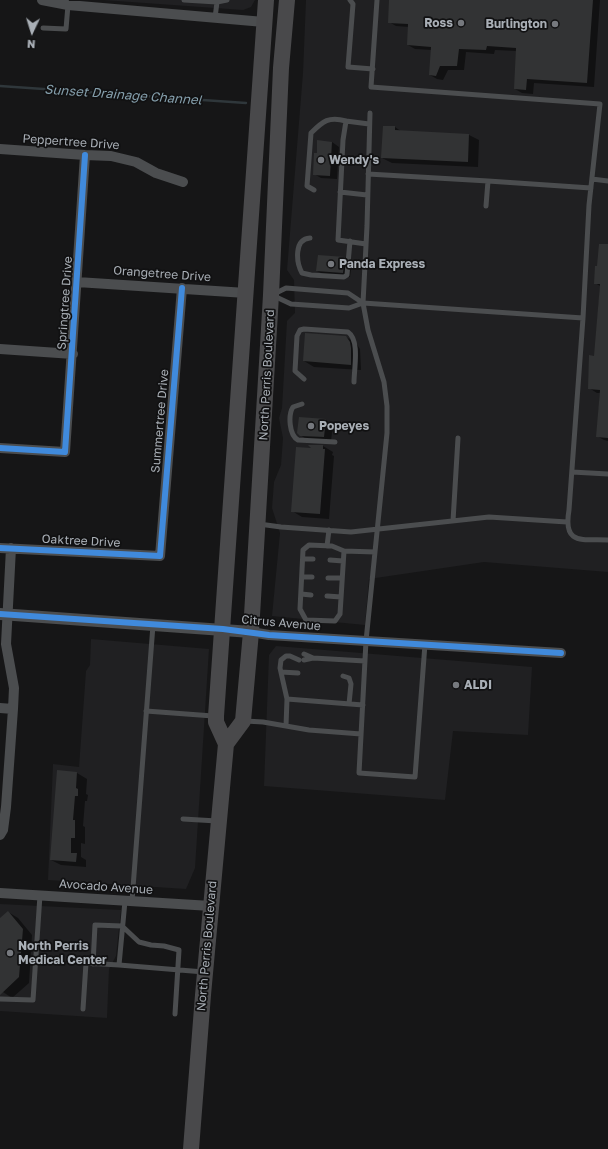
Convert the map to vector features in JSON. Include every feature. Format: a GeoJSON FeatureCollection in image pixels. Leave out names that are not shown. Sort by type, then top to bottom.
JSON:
{"type":"FeatureCollection","features":[{"type":"Feature","properties":{"kind":"main road"},"geometry":{"type":"LineString","coordinates":[[243,721],[226,744],[216,722],[216,716],[266,0]]}},
{"type":"Feature","properties":{"kind":"main road","name":"North Perris Boulevard"},"geometry":{"type":"LineString","coordinates":[[243,721],[258,524],[271,295],[281,68],[287,0]]}},
{"type":"Feature","properties":{"kind":"main road"},"geometry":{"type":"LineString","coordinates":[[264,22],[272,28],[274,37],[273,53],[281,68]]}},
{"type":"Feature","properties":{"kind":"main road"},"geometry":{"type":"LineString","coordinates":[[246,293],[271,295]]}},
{"type":"Feature","properties":{"kind":"main road","name":"North Perris Boulevard"},"geometry":{"type":"LineString","coordinates":[[192,1149],[205,972],[226,744]]}},
{"type":"Feature","properties":{"kind":"street"},"geometry":{"type":"LineString","coordinates":[[42,0],[68,5],[82,3],[264,22]]}},
{"type":"Feature","properties":{"kind":"street","name":"Peppertree Drive"},"geometry":{"type":"LineString","coordinates":[[0,149],[111,156],[136,162],[156,173],[184,182]]}},
{"type":"Feature","properties":{"kind":"street","name":"Springtree Drive"},"geometry":{"type":"LineString","coordinates":[[0,448],[65,452],[86,155]]}},
{"type":"Feature","properties":{"kind":"street","name":"Orangetree Drive"},"geometry":{"type":"LineString","coordinates":[[77,282],[246,293]]}},
{"type":"Feature","properties":{"kind":"street","name":"Summertree Drive"},"geometry":{"type":"LineString","coordinates":[[160,556],[182,288]]}},
{"type":"Feature","properties":{"kind":"street"},"geometry":{"type":"LineString","coordinates":[[0,348],[73,354]]}},
{"type":"Feature","properties":{"kind":"street","name":"Oaktree Drive"},"geometry":{"type":"LineString","coordinates":[[0,548],[160,556]]}},
{"type":"Feature","properties":{"kind":"street"},"geometry":{"type":"LineString","coordinates":[[0,835],[2,830],[14,688],[6,644],[4,614],[11,548]]}},
{"type":"Feature","properties":{"kind":"street","name":"Citrus Avenue"},"geometry":{"type":"LineString","coordinates":[[4,614],[222,629],[269,635],[561,653]]}},
{"type":"Feature","properties":{"kind":"street"},"geometry":{"type":"LineString","coordinates":[[0,708],[13,709]]}},
{"type":"Feature","properties":{"kind":"street","name":"Avocado Avenue"},"geometry":{"type":"LineString","coordinates":[[0,893],[211,906]]}},
{"type":"Feature","properties":{"kind":"lane"},"geometry":{"type":"LineString","coordinates":[[184,0],[227,0]]}},
{"type":"Feature","properties":{"kind":"lane"},"geometry":{"type":"LineString","coordinates":[[350,0],[353,4],[348,67],[373,69]]}},
{"type":"Feature","properties":{"kind":"lane"},"geometry":{"type":"LineString","coordinates":[[377,0],[371,87],[600,104],[591,188],[567,528],[570,534],[575,538],[608,540]]}},
{"type":"Feature","properties":{"kind":"lane"},"geometry":{"type":"LineString","coordinates":[[215,18],[217,1]]}},
{"type":"Feature","properties":{"kind":"lane"},"geometry":{"type":"LineString","coordinates":[[43,28],[66,29],[68,5]]}},
{"type":"Feature","properties":{"kind":"lane"},"geometry":{"type":"LineString","coordinates":[[370,113],[363,303],[368,330],[384,382],[387,406],[387,433],[366,641],[359,773],[415,777],[425,644]]}},
{"type":"Feature","properties":{"kind":"lane"},"geometry":{"type":"LineString","coordinates":[[314,190],[307,186],[311,133],[325,120],[331,119],[369,124]]}},
{"type":"Feature","properties":{"kind":"lane"},"geometry":{"type":"LineString","coordinates":[[346,121],[343,140],[338,240],[366,244]]}},
{"type":"Feature","properties":{"kind":"lane"},"geometry":{"type":"LineString","coordinates":[[368,174],[591,188]]}},
{"type":"Feature","properties":{"kind":"lane"},"geometry":{"type":"LineString","coordinates":[[592,179],[608,181]]}},
{"type":"Feature","properties":{"kind":"lane"},"geometry":{"type":"LineString","coordinates":[[486,206],[488,181]]}},
{"type":"Feature","properties":{"kind":"lane"},"geometry":{"type":"LineString","coordinates":[[340,192],[367,195]]}},
{"type":"Feature","properties":{"kind":"lane"},"geometry":{"type":"LineString","coordinates":[[310,238],[305,238],[301,241],[298,248],[298,256],[302,273],[311,275],[344,277],[346,275],[350,241]]}},
{"type":"Feature","properties":{"kind":"lane"},"geometry":{"type":"LineString","coordinates":[[271,295],[286,288],[348,293],[363,303]]}},
{"type":"Feature","properties":{"kind":"lane"},"geometry":{"type":"LineString","coordinates":[[271,295],[291,304],[349,308],[363,303],[583,318]]}},
{"type":"Feature","properties":{"kind":"lane"},"geometry":{"type":"LineString","coordinates":[[304,379],[295,371],[298,333],[300,330],[304,329],[348,332],[351,334],[356,343],[354,382]]}},
{"type":"Feature","properties":{"kind":"lane"},"geometry":{"type":"LineString","coordinates":[[302,404],[293,407],[290,410],[292,435],[295,439],[336,442]]}},
{"type":"Feature","properties":{"kind":"lane"},"geometry":{"type":"LineString","coordinates":[[453,521],[458,438]]}},
{"type":"Feature","properties":{"kind":"lane"},"geometry":{"type":"LineString","coordinates":[[572,472],[608,474]]}},
{"type":"Feature","properties":{"kind":"lane"},"geometry":{"type":"LineString","coordinates":[[258,524],[351,532],[496,517],[567,522]]}},
{"type":"Feature","properties":{"kind":"lane"},"geometry":{"type":"LineString","coordinates":[[327,546],[329,530]]}},
{"type":"Feature","properties":{"kind":"lane"},"geometry":{"type":"LineString","coordinates":[[344,551],[340,614],[335,621],[306,620],[300,609],[303,550],[309,545],[332,546],[344,551],[375,552]]}},
{"type":"Feature","properties":{"kind":"lane"},"geometry":{"type":"LineString","coordinates":[[302,559],[313,560]]}},
{"type":"Feature","properties":{"kind":"lane"},"geometry":{"type":"LineString","coordinates":[[330,560],[343,561]]}},
{"type":"Feature","properties":{"kind":"lane"},"geometry":{"type":"LineString","coordinates":[[302,576],[312,577]]}},
{"type":"Feature","properties":{"kind":"lane"},"geometry":{"type":"LineString","coordinates":[[328,578],[342,578]]}},
{"type":"Feature","properties":{"kind":"lane"},"geometry":{"type":"LineString","coordinates":[[300,594],[311,595]]}},
{"type":"Feature","properties":{"kind":"lane"},"geometry":{"type":"LineString","coordinates":[[327,596],[341,597]]}},
{"type":"Feature","properties":{"kind":"lane"},"geometry":{"type":"LineString","coordinates":[[119,965],[122,926],[128,901],[153,624]]}},
{"type":"Feature","properties":{"kind":"lane"},"geometry":{"type":"LineString","coordinates":[[286,726],[287,699],[281,672],[281,660],[286,656],[290,656],[365,661]]}},
{"type":"Feature","properties":{"kind":"lane"},"geometry":{"type":"LineString","coordinates":[[281,672],[298,673]]}},
{"type":"Feature","properties":{"kind":"lane"},"geometry":{"type":"LineString","coordinates":[[343,676],[349,678],[351,684],[349,704]]}},
{"type":"Feature","properties":{"kind":"lane"},"geometry":{"type":"LineString","coordinates":[[287,699],[363,705]]}},
{"type":"Feature","properties":{"kind":"lane"},"geometry":{"type":"LineString","coordinates":[[146,711],[216,716]]}},
{"type":"Feature","properties":{"kind":"lane"},"geometry":{"type":"LineString","coordinates":[[243,721],[309,730],[361,734]]}},
{"type":"Feature","properties":{"kind":"lane"},"geometry":{"type":"LineString","coordinates":[[183,819],[218,821]]}},
{"type":"Feature","properties":{"kind":"lane"},"geometry":{"type":"LineString","coordinates":[[0,999],[33,1000],[40,895]]}},
{"type":"Feature","properties":{"kind":"lane"},"geometry":{"type":"LineString","coordinates":[[93,964],[96,924],[122,926],[139,942],[179,950],[175,1014]]}},
{"type":"Feature","properties":{"kind":"lane"},"geometry":{"type":"LineString","coordinates":[[83,1009],[86,963],[205,972]]}},
{"type":"Feature","properties":{"kind":"shaded area"},"geometry":{"type":"Polygon","coordinates":[[[103,0],[255,0],[251,7],[243,10],[103,0]]]}},
{"type":"Feature","properties":{"kind":"shaded area"},"geometry":{"type":"Polygon","coordinates":[[[306,0],[608,0],[608,572],[484,562],[369,579],[365,625],[272,616],[280,533],[272,508],[274,482],[281,465],[283,438],[279,418],[282,408],[287,321],[295,313],[294,280],[287,270],[303,73],[306,0]]]}},
{"type":"Feature","properties":{"kind":"shaded area"},"geometry":{"type":"Polygon","coordinates":[[[91,639],[209,649],[195,868],[186,889],[48,880],[53,764],[79,767],[86,671],[90,665],[91,639]]]}},
{"type":"Feature","properties":{"kind":"shaded area"},"geometry":{"type":"Polygon","coordinates":[[[276,646],[532,667],[528,735],[453,731],[445,800],[264,786],[269,655],[276,646]]]}},
{"type":"Feature","properties":{"kind":"shaded area"},"geometry":{"type":"Polygon","coordinates":[[[0,904],[121,910],[116,956],[109,969],[107,1018],[0,1011],[0,904]]]}},
{"type":"Feature","properties":{"kind":"building"},"geometry":{"type":"Polygon","coordinates":[[[389,0],[593,0],[587,83],[527,79],[526,90],[514,89],[516,48],[487,46],[486,50],[459,49],[457,66],[440,66],[436,76],[429,75],[431,47],[407,45],[408,24],[388,23],[389,0]]]}},
{"type":"Feature","properties":{"kind":"building"},"geometry":{"type":"Polygon","coordinates":[[[383,126],[395,126],[395,130],[469,134],[468,162],[381,158],[383,126]]]}},
{"type":"Feature","properties":{"kind":"building","name":"Wendy's"},"geometry":{"type":"Polygon","coordinates":[[[317,140],[332,142],[330,176],[313,175],[314,153],[317,153],[317,140]]]}},
{"type":"Feature","properties":{"kind":"building"},"geometry":{"type":"Polygon","coordinates":[[[599,244],[608,244],[608,438],[596,437],[600,390],[588,389],[589,355],[594,356],[600,284],[594,284],[595,266],[597,266],[599,244]]]}},
{"type":"Feature","properties":{"kind":"building","name":"Panda Express"},"geometry":{"type":"Polygon","coordinates":[[[318,255],[345,257],[343,273],[316,271],[318,255]]]}},
{"type":"Feature","properties":{"kind":"building"},"geometry":{"type":"Polygon","coordinates":[[[305,333],[346,336],[350,342],[351,365],[303,361],[305,333]]]}},
{"type":"Feature","properties":{"kind":"building","name":"Popeyes"},"geometry":{"type":"Polygon","coordinates":[[[299,417],[326,419],[324,437],[300,436],[297,433],[299,417]]]}},
{"type":"Feature","properties":{"kind":"building"},"geometry":{"type":"Polygon","coordinates":[[[308,445],[323,445],[323,449],[325,449],[320,514],[291,512],[296,447],[311,448],[308,445]]]}},
{"type":"Feature","properties":{"kind":"building"},"geometry":{"type":"Polygon","coordinates":[[[57,770],[77,772],[76,788],[78,789],[78,796],[75,796],[73,820],[75,820],[75,838],[71,838],[71,853],[77,853],[76,862],[50,860],[57,770]]]}},
{"type":"Feature","properties":{"kind":"building","name":"North Perris Medical Center"},"geometry":{"type":"Polygon","coordinates":[[[8,911],[23,929],[19,977],[0,995],[0,918],[8,911]]]}},
{"type":"Feature","properties":{"kind":"waterway","name":"Sunset Drainage Channel"},"geometry":{"type":"LineString","coordinates":[[0,86],[246,103]]}},
{"type":"Feature","properties":{"kind":"cycle path"},"geometry":{"type":"LineString","coordinates":[[0,448],[65,452],[85,155]]}},
{"type":"Feature","properties":{"kind":"cycle path"},"geometry":{"type":"LineString","coordinates":[[0,548],[160,556],[182,288]]}},
{"type":"Feature","properties":{"kind":"cycle path"},"geometry":{"type":"LineString","coordinates":[[0,614],[223,629],[269,635],[561,653]]}},
{"type":"Feature","properties":{"kind":"place","name":"Ross"},"geometry":{"type":"Point","coordinates":[461,23]}},
{"type":"Feature","properties":{"kind":"place","name":"Burlington"},"geometry":{"type":"Point","coordinates":[555,24]}},
{"type":"Feature","properties":{"kind":"place","name":"Wendy's"},"geometry":{"type":"Point","coordinates":[321,160]}},
{"type":"Feature","properties":{"kind":"place","name":"Panda Express"},"geometry":{"type":"Point","coordinates":[331,264]}},
{"type":"Feature","properties":{"kind":"place","name":"Popeyes"},"geometry":{"type":"Point","coordinates":[311,426]}},
{"type":"Feature","properties":{"kind":"place","name":"ALDI"},"geometry":{"type":"Point","coordinates":[456,685]}},
{"type":"Feature","properties":{"kind":"place","name":"North Perris Medical Center"},"geometry":{"type":"Point","coordinates":[10,953]}}]}
